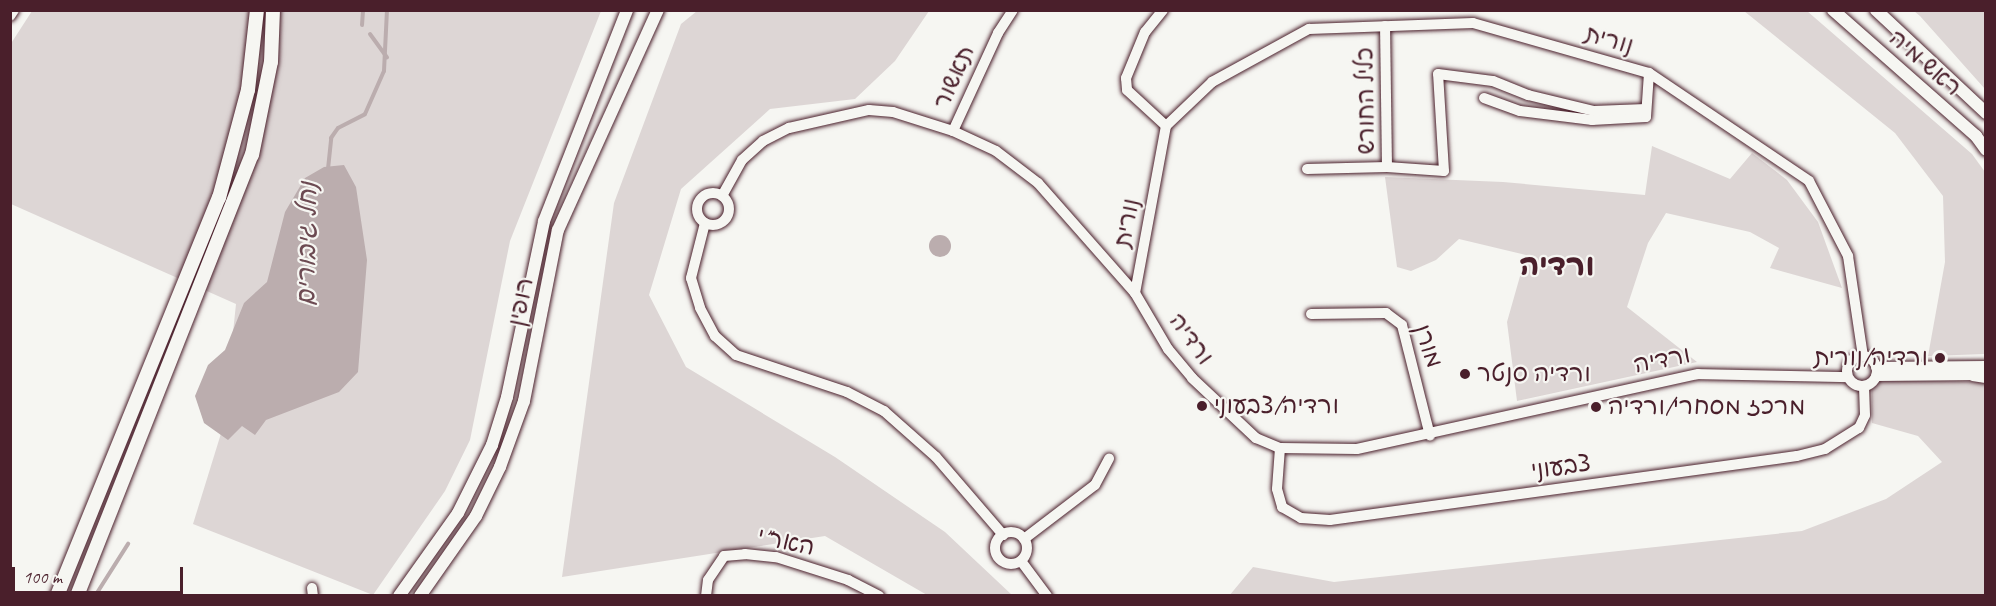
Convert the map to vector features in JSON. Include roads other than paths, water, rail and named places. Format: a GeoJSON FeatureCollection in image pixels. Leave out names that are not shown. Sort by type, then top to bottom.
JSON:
{"type":"FeatureCollection","features":[{"type":"Feature","properties":{"kind":"main road"},"geometry":{"type":"LineString","coordinates":[[57,596],[219,198],[248,90],[256,10]]}},
{"type":"Feature","properties":{"kind":"main road"},"geometry":{"type":"LineString","coordinates":[[77,596],[252,155],[271,62],[273,10]]}},
{"type":"Feature","properties":{"kind":"street"},"geometry":{"type":"LineString","coordinates":[[10,16],[14,10]]}},
{"type":"Feature","properties":{"kind":"street","name":"רופין"},"geometry":{"type":"LineString","coordinates":[[399,596],[458,513],[492,445],[507,398],[544,221],[627,10]]}},
{"type":"Feature","properties":{"kind":"street","name":"רופין"},"geometry":{"type":"LineString","coordinates":[[420,596],[476,516],[500,466],[524,401],[558,230],[658,10]]}},
{"type":"Feature","properties":{"kind":"street","name":"תאשור"},"geometry":{"type":"LineString","coordinates":[[953,130],[998,33],[1013,10]]}},
{"type":"Feature","properties":{"kind":"street"},"geometry":{"type":"LineString","coordinates":[[1163,10],[1145,32],[1126,78],[1127,90],[1166,126]]}},
{"type":"Feature","properties":{"kind":"street","name":"ראש מיה"},"geometry":{"type":"LineString","coordinates":[[1833,10],[1976,136],[1986,150]]}},
{"type":"Feature","properties":{"kind":"street","name":"ראש מיה"},"geometry":{"type":"LineString","coordinates":[[1876,10],[1986,112]]}},
{"type":"Feature","properties":{"kind":"street","name":"נורית"},"geometry":{"type":"LineString","coordinates":[[1135,293],[1166,126],[1212,82],[1309,29],[1473,23],[1649,73],[1809,181],[1848,256],[1863,356]]}},
{"type":"Feature","properties":{"kind":"street","name":"כליל החורש"},"geometry":{"type":"LineString","coordinates":[[1307,169],[1387,167],[1385,26]]}},
{"type":"Feature","properties":{"kind":"street"},"geometry":{"type":"LineString","coordinates":[[1484,98],[1520,111],[1592,120],[1646,117],[1649,73]]}},
{"type":"Feature","properties":{"kind":"street"},"geometry":{"type":"LineString","coordinates":[[1387,167],[1444,171],[1438,74],[1493,81],[1528,95],[1594,111],[1646,109]]}},
{"type":"Feature","properties":{"kind":"street","name":"ורדיה"},"geometry":{"type":"LineString","coordinates":[[722,196],[742,160],[763,141],[789,128],[869,110],[953,130],[996,151],[1038,183],[1135,293],[1168,350],[1192,378],[1256,438],[1280,448],[1336,452],[1430,436],[1553,403],[1698,374],[1847,372],[1863,356]]}},
{"type":"Feature","properties":{"kind":"street"},"geometry":{"type":"LineString","coordinates":[[709,194],[722,196],[729,207],[726,219],[718,224],[705,223],[697,212],[698,203],[709,194]]}},
{"type":"Feature","properties":{"kind":"street"},"geometry":{"type":"LineString","coordinates":[[705,223],[691,278],[700,308],[715,336],[736,355],[847,392],[884,411],[936,458],[1003,535]]}},
{"type":"Feature","properties":{"kind":"street","name":"מורן"},"geometry":{"type":"LineString","coordinates":[[1311,314],[1386,313],[1402,325],[1430,436]]}},
{"type":"Feature","properties":{"kind":"street"},"geometry":{"type":"LineString","coordinates":[[1863,356],[1876,371],[1981,375]]}},
{"type":"Feature","properties":{"kind":"street"},"geometry":{"type":"LineString","coordinates":[[1876,371],[1986,366]]}},
{"type":"Feature","properties":{"kind":"street"},"geometry":{"type":"LineString","coordinates":[[1847,372],[1864,387],[1876,371]]}},
{"type":"Feature","properties":{"kind":"street","name":"צבעוני"},"geometry":{"type":"LineString","coordinates":[[1280,448],[1277,489],[1282,507],[1301,518],[1330,520],[1797,456],[1825,450],[1858,428],[1865,415],[1864,387]]}},
{"type":"Feature","properties":{"kind":"street"},"geometry":{"type":"LineString","coordinates":[[1024,538],[1095,485],[1109,459]]}},
{"type":"Feature","properties":{"kind":"street"},"geometry":{"type":"LineString","coordinates":[[1016,533],[1024,538],[1027,550],[1021,561],[1008,564],[1000,559],[995,546],[1003,535],[1016,533]]}},
{"type":"Feature","properties":{"kind":"street","name":"האר\"י"},"geometry":{"type":"LineString","coordinates":[[706,596],[708,580],[724,556],[745,554],[776,557],[849,580],[879,596]]}},
{"type":"Feature","properties":{"kind":"street"},"geometry":{"type":"LineString","coordinates":[[1021,561],[1047,596]]}},
{"type":"Feature","properties":{"kind":"water"},"geometry":{"type":"Polygon","coordinates":[[[344,165],[356,187],[367,260],[358,372],[339,392],[266,420],[255,435],[242,426],[228,440],[204,423],[195,396],[208,365],[225,350],[244,303],[267,282],[285,212],[305,178],[324,167],[344,165]]]}},
{"type":"Feature","properties":{"kind":"water"},"geometry":{"type":"Polygon","coordinates":[[[940,235],[948,238],[951,246],[948,254],[940,257],[932,254],[929,246],[932,238],[940,235]]]}},
{"type":"Feature","properties":{"kind":"waterway"},"geometry":{"type":"LineString","coordinates":[[362,25],[363,10]]}},
{"type":"Feature","properties":{"kind":"waterway","name":"נחל גיבורים"},"geometry":{"type":"LineString","coordinates":[[328,169],[331,138],[338,128],[365,114],[384,71],[387,10]]}},
{"type":"Feature","properties":{"kind":"waterway"},"geometry":{"type":"LineString","coordinates":[[370,34],[387,57]]}},
{"type":"Feature","properties":{"kind":"waterway","name":"נחל גיבורים"},"geometry":{"type":"LineString","coordinates":[[95,596],[128,544]]}},
{"type":"Feature","properties":{"kind":"place","name":"ורדיה/נורית"},"geometry":{"type":"Point","coordinates":[1940,358]}},
{"type":"Feature","properties":{"kind":"place","name":"ורדיה סנטר"},"geometry":{"type":"Point","coordinates":[1465,374]}},
{"type":"Feature","properties":{"kind":"place","name":"ורדיה/צבעוני"},"geometry":{"type":"Point","coordinates":[1202,406]}},
{"type":"Feature","properties":{"kind":"place","name":"מרכז מסחרי/ורדיה"},"geometry":{"type":"Point","coordinates":[1596,407]}},
{"type":"Feature","properties":{"kind":"district","name":"ורדיה"},"geometry":{"type":"Point","coordinates":[1557,265]}}]}
